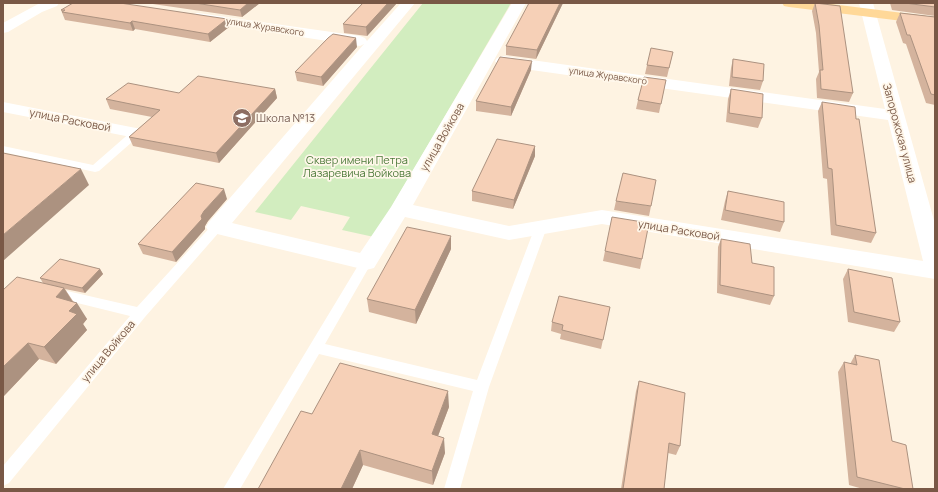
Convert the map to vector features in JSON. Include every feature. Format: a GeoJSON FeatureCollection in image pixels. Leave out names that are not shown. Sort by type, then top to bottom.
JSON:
{"type":"FeatureCollection","features":[{"type":"Feature","properties":{"kind":"main road"},"geometry":{"type":"LineString","coordinates":[[789,3],[867,8],[935,20]]}},
{"type":"Feature","properties":{"kind":"street"},"geometry":{"type":"LineString","coordinates":[[3,29],[37,9],[52,3]]}},
{"type":"Feature","properties":{"kind":"street","name":"улица Войкова"},"geometry":{"type":"LineString","coordinates":[[217,228],[408,3]]}},
{"type":"Feature","properties":{"kind":"street","name":"улица Войкова"},"geometry":{"type":"LineString","coordinates":[[366,262],[400,209],[519,3]]}},
{"type":"Feature","properties":{"kind":"street","name":"Запорожская улица"},"geometry":{"type":"LineString","coordinates":[[867,8],[935,264]]}},
{"type":"Feature","properties":{"kind":"street","name":"улица Журавского"},"geometry":{"type":"LineString","coordinates":[[186,15],[375,43]]}},
{"type":"Feature","properties":{"kind":"street","name":"улица Журавского"},"geometry":{"type":"LineString","coordinates":[[487,58],[896,116]]}},
{"type":"Feature","properties":{"kind":"street","name":"улица Расковой"},"geometry":{"type":"LineString","coordinates":[[3,107],[136,133]]}},
{"type":"Feature","properties":{"kind":"street","name":"улица Расковой"},"geometry":{"type":"LineString","coordinates":[[400,209],[508,233],[602,217],[935,271]]}},
{"type":"Feature","properties":{"kind":"street"},"geometry":{"type":"LineString","coordinates":[[217,228],[366,262]]}},
{"type":"Feature","properties":{"kind":"lane"},"geometry":{"type":"LineString","coordinates":[[3,149],[95,169],[136,133]]}},
{"type":"Feature","properties":{"kind":"lane"},"geometry":{"type":"LineString","coordinates":[[452,489],[482,387],[541,227]]}},
{"type":"Feature","properties":{"kind":"lane","name":"улица Войкова"},"geometry":{"type":"LineString","coordinates":[[3,478],[140,313],[217,228]]}},
{"type":"Feature","properties":{"kind":"lane"},"geometry":{"type":"LineString","coordinates":[[231,489],[366,262]]}},
{"type":"Feature","properties":{"kind":"lane"},"geometry":{"type":"LineString","coordinates":[[41,290],[140,313]]}},
{"type":"Feature","properties":{"kind":"lane"},"geometry":{"type":"LineString","coordinates":[[315,347],[482,387]]}},
{"type":"Feature","properties":{"kind":"green space","name":"Сквер имени Петра Лазаревича Войкова"},"geometry":{"type":"Polygon","coordinates":[[[423,3],[511,3],[374,237],[342,230],[350,217],[301,206],[291,220],[255,212],[423,3]]]}},
{"type":"Feature","properties":{"kind":"building"},"geometry":{"type":"Polygon","coordinates":[[[73,3],[120,3],[227,19],[208,34],[132,21],[130,23],[62,12],[65,10],[61,10],[73,3]]]}},
{"type":"Feature","properties":{"kind":"building"},"geometry":{"type":"Polygon","coordinates":[[[195,3],[248,3],[240,10],[195,3]]]}},
{"type":"Feature","properties":{"kind":"building"},"geometry":{"type":"Polygon","coordinates":[[[363,3],[388,3],[366,27],[343,24],[363,3]]]}},
{"type":"Feature","properties":{"kind":"building"},"geometry":{"type":"Polygon","coordinates":[[[529,3],[560,3],[537,50],[506,46],[529,3]]]}},
{"type":"Feature","properties":{"kind":"building"},"geometry":{"type":"Polygon","coordinates":[[[815,3],[840,6],[853,93],[821,89],[820,70],[823,70],[819,25],[815,3]]]}},
{"type":"Feature","properties":{"kind":"building"},"geometry":{"type":"Polygon","coordinates":[[[905,3],[935,3],[935,7],[905,3]]]}},
{"type":"Feature","properties":{"kind":"building"},"geometry":{"type":"Polygon","coordinates":[[[900,13],[935,17],[935,95],[931,94],[910,35],[907,35],[900,13]]]}},
{"type":"Feature","properties":{"kind":"building"},"geometry":{"type":"Polygon","coordinates":[[[333,34],[356,38],[321,77],[295,72],[328,38],[333,34]]]}},
{"type":"Feature","properties":{"kind":"building"},"geometry":{"type":"Polygon","coordinates":[[[651,48],[673,52],[669,68],[647,65],[651,48]]]}},
{"type":"Feature","properties":{"kind":"building"},"geometry":{"type":"Polygon","coordinates":[[[500,57],[532,61],[511,107],[476,101],[500,57]]]}},
{"type":"Feature","properties":{"kind":"building"},"geometry":{"type":"Polygon","coordinates":[[[733,59],[764,64],[763,81],[732,77],[733,59]]]}},
{"type":"Feature","properties":{"kind":"building"},"geometry":{"type":"Polygon","coordinates":[[[198,76],[275,89],[216,153],[129,137],[160,110],[106,99],[128,83],[179,93],[198,76]]]}},
{"type":"Feature","properties":{"kind":"building"},"geometry":{"type":"Polygon","coordinates":[[[644,77],[666,80],[661,104],[638,100],[644,77]]]}},
{"type":"Feature","properties":{"kind":"building"},"geometry":{"type":"Polygon","coordinates":[[[731,89],[763,94],[762,118],[729,113],[731,89]]]}},
{"type":"Feature","properties":{"kind":"building"},"geometry":{"type":"Polygon","coordinates":[[[822,102],[855,107],[856,119],[859,119],[876,233],[836,225],[832,169],[828,168],[822,102]]]}},
{"type":"Feature","properties":{"kind":"building"},"geometry":{"type":"Polygon","coordinates":[[[497,139],[535,146],[514,200],[472,191],[497,139]]]}},
{"type":"Feature","properties":{"kind":"building"},"geometry":{"type":"Polygon","coordinates":[[[3,153],[81,169],[3,235],[3,188],[3,153]]]}},
{"type":"Feature","properties":{"kind":"building"},"geometry":{"type":"Polygon","coordinates":[[[623,173],[656,180],[651,206],[616,201],[623,173]]]}},
{"type":"Feature","properties":{"kind":"building"},"geometry":{"type":"Polygon","coordinates":[[[196,183],[224,189],[204,211],[201,216],[202,219],[172,252],[138,244],[196,183]]]}},
{"type":"Feature","properties":{"kind":"building"},"geometry":{"type":"Polygon","coordinates":[[[728,191],[784,202],[784,222],[725,210],[728,191]]]}},
{"type":"Feature","properties":{"kind":"building"},"geometry":{"type":"Polygon","coordinates":[[[612,217],[649,223],[642,259],[605,251],[612,217]]]}},
{"type":"Feature","properties":{"kind":"building"},"geometry":{"type":"Polygon","coordinates":[[[407,227],[451,236],[415,310],[367,299],[407,227]]]}},
{"type":"Feature","properties":{"kind":"building"},"geometry":{"type":"Polygon","coordinates":[[[721,239],[750,244],[752,263],[774,267],[774,296],[720,285],[721,239]]]}},
{"type":"Feature","properties":{"kind":"building"},"geometry":{"type":"Polygon","coordinates":[[[60,259],[100,269],[82,288],[40,278],[60,259]]]}},
{"type":"Feature","properties":{"kind":"building"},"geometry":{"type":"Polygon","coordinates":[[[848,269],[892,278],[900,322],[854,312],[848,269]]]}},
{"type":"Feature","properties":{"kind":"building"},"geometry":{"type":"Polygon","coordinates":[[[17,277],[64,288],[56,297],[77,303],[69,311],[77,314],[44,347],[28,343],[3,367],[3,290],[17,277]]]}},
{"type":"Feature","properties":{"kind":"building"},"geometry":{"type":"Polygon","coordinates":[[[559,296],[610,307],[603,340],[562,330],[563,325],[552,322],[559,296]]]}},
{"type":"Feature","properties":{"kind":"building"},"geometry":{"type":"Polygon","coordinates":[[[855,355],[879,360],[892,441],[906,445],[913,489],[905,489],[857,477],[844,362],[857,365],[855,355]]]}},
{"type":"Feature","properties":{"kind":"building"},"geometry":{"type":"Polygon","coordinates":[[[340,363],[448,391],[432,434],[444,438],[432,471],[360,450],[341,489],[258,489],[301,411],[312,414],[340,363]]]}},
{"type":"Feature","properties":{"kind":"building"},"geometry":{"type":"Polygon","coordinates":[[[639,381],[685,393],[680,446],[669,443],[664,489],[623,489],[639,381]]]}},
{"type":"Feature","properties":{"kind":"place","name":"Школа №13"},"geometry":{"type":"Point","coordinates":[242,118]}}]}
